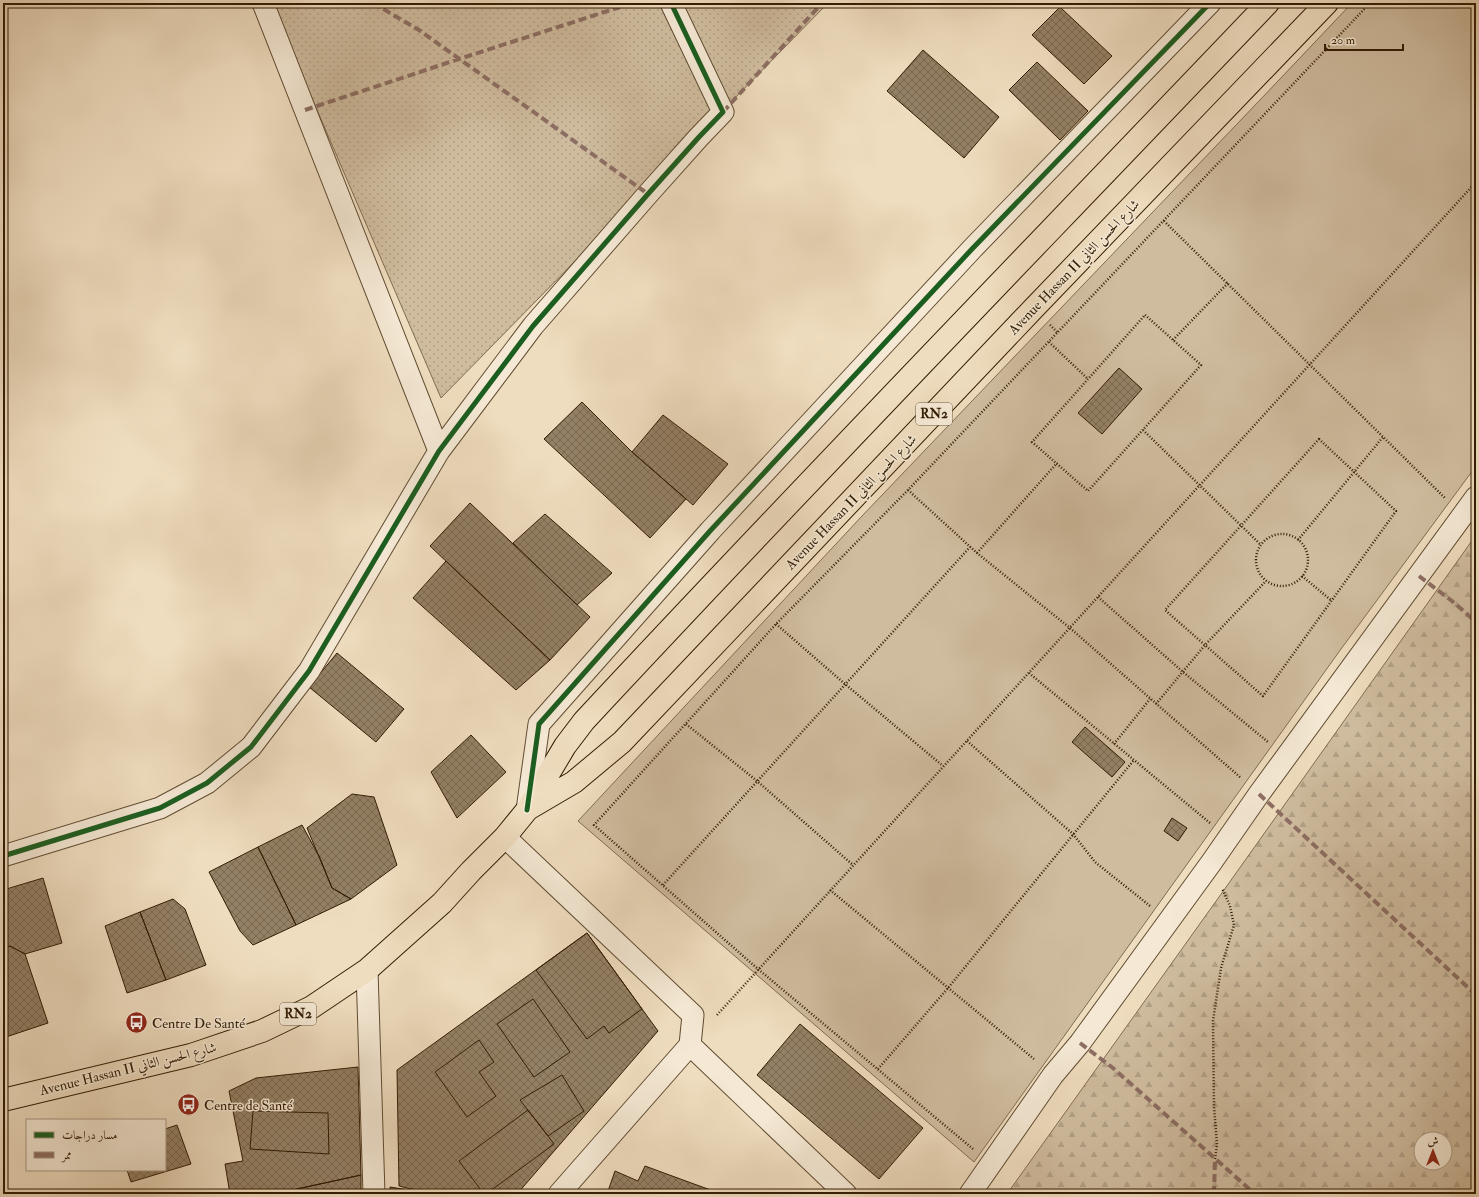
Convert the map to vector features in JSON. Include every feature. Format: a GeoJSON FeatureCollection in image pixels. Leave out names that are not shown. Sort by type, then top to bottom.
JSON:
{"type":"FeatureCollection","features":[{"type":"Feature","properties":{"kind":"main road","name":"Avenue Hassan II شارع الحسن الثاني"},"geometry":{"type":"LineString","coordinates":[[3,1100],[191,1056],[262,1031],[312,1007],[367,970],[442,903],[505,837],[527,810],[565,746],[584,721],[798,492],[1004,280],[1268,3]]}},
{"type":"Feature","properties":{"kind":"main road","name":"Avenue Hassan II شارع الحسن الثاني"},"geometry":{"type":"LineString","coordinates":[[527,810],[574,782],[622,742],[1327,3]]}},
{"type":"Feature","properties":{"kind":"street"},"geometry":{"type":"LineString","coordinates":[[263,3],[439,451]]}},
{"type":"Feature","properties":{"kind":"street"},"geometry":{"type":"LineString","coordinates":[[3,856],[160,808],[207,783],[251,748],[309,671],[439,451],[533,326],[658,183],[723,112],[670,3]]}},
{"type":"Feature","properties":{"kind":"street"},"geometry":{"type":"LineString","coordinates":[[527,810],[539,724],[726,514],[978,243],[1210,3]]}},
{"type":"Feature","properties":{"kind":"street"},"geometry":{"type":"LineString","coordinates":[[970,1194],[1053,1075],[1080,1043],[1169,922],[1259,794],[1476,497]]}},
{"type":"Feature","properties":{"kind":"street"},"geometry":{"type":"LineString","coordinates":[[505,837],[692,1015],[690,1045],[559,1194]]}},
{"type":"Feature","properties":{"kind":"street"},"geometry":{"type":"LineString","coordinates":[[367,970],[374,1194]]}},
{"type":"Feature","properties":{"kind":"street"},"geometry":{"type":"LineString","coordinates":[[690,1045],[846,1194]]}},
{"type":"Feature","properties":{"kind":"path"},"geometry":{"type":"LineString","coordinates":[[990,1164],[758,969],[594,825],[776,624],[908,490],[1164,222],[1370,3]]}},
{"type":"Feature","properties":{"kind":"path"},"geometry":{"type":"LineString","coordinates":[[716,1016],[1476,182]]}},
{"type":"Feature","properties":{"kind":"path"},"geometry":{"type":"LineString","coordinates":[[1164,222],[1228,283],[1309,365],[1463,515]]}},
{"type":"Feature","properties":{"kind":"path"},"geometry":{"type":"LineString","coordinates":[[1174,340],[1228,283]]}},
{"type":"Feature","properties":{"kind":"path"},"geometry":{"type":"LineString","coordinates":[[1145,315],[1174,340],[1201,364],[1088,491],[1032,442],[1145,315]]}},
{"type":"Feature","properties":{"kind":"path"},"geometry":{"type":"LineString","coordinates":[[1049,342],[1088,379]]}},
{"type":"Feature","properties":{"kind":"path"},"geometry":{"type":"LineString","coordinates":[[1143,430],[1261,545]]}},
{"type":"Feature","properties":{"kind":"path"},"geometry":{"type":"LineString","coordinates":[[1298,540],[1383,437]]}},
{"type":"Feature","properties":{"kind":"path"},"geometry":{"type":"LineString","coordinates":[[1319,439],[1396,511],[1263,696],[1165,610],[1242,525],[1319,439]]}},
{"type":"Feature","properties":{"kind":"path"},"geometry":{"type":"LineString","coordinates":[[977,553],[1056,463]]}},
{"type":"Feature","properties":{"kind":"path"},"geometry":{"type":"LineString","coordinates":[[908,490],[970,547],[1070,628],[1259,794]]}},
{"type":"Feature","properties":{"kind":"path"},"geometry":{"type":"LineString","coordinates":[[1285,535],[1298,540],[1306,551],[1308,564],[1302,576],[1292,585],[1278,586],[1266,581],[1258,570],[1256,557],[1261,545],[1272,536],[1285,535]]}},
{"type":"Feature","properties":{"kind":"path"},"geometry":{"type":"LineString","coordinates":[[663,885],[970,547]]}},
{"type":"Feature","properties":{"kind":"path"},"geometry":{"type":"LineString","coordinates":[[1302,576],[1332,601]]}},
{"type":"Feature","properties":{"kind":"path"},"geometry":{"type":"LineString","coordinates":[[1156,704],[1205,645],[1266,581]]}},
{"type":"Feature","properties":{"kind":"path"},"geometry":{"type":"LineString","coordinates":[[1098,597],[1183,672],[1286,757]]}},
{"type":"Feature","properties":{"kind":"path"},"geometry":{"type":"LineString","coordinates":[[776,624],[845,684],[944,766]]}},
{"type":"Feature","properties":{"kind":"path"},"geometry":{"type":"LineString","coordinates":[[1029,672],[1229,838]]}},
{"type":"Feature","properties":{"kind":"path"},"geometry":{"type":"LineString","coordinates":[[1114,744],[1150,699]]}},
{"type":"Feature","properties":{"kind":"path"},"geometry":{"type":"LineString","coordinates":[[686,724],[757,781],[853,865]]}},
{"type":"Feature","properties":{"kind":"path"},"geometry":{"type":"LineString","coordinates":[[967,741],[1073,834],[1095,862],[1169,922]]}},
{"type":"Feature","properties":{"kind":"path"},"geometry":{"type":"LineString","coordinates":[[878,1069],[948,988],[1134,760]]}},
{"type":"Feature","properties":{"kind":"path"},"geometry":{"type":"LineString","coordinates":[[1211,863],[1230,906],[1234,925],[1221,968],[1213,1021],[1214,1106],[1217,1145],[1215,1159]]}},
{"type":"Feature","properties":{"kind":"path"},"geometry":{"type":"LineString","coordinates":[[830,890],[1053,1075]]}},
{"type":"Feature","properties":{"kind":"green space"},"geometry":{"type":"Polygon","coordinates":[[[271,3],[828,3],[441,398],[271,3]]]}},
{"type":"Feature","properties":{"kind":"green space"},"geometry":{"type":"Polygon","coordinates":[[[1352,3],[1476,3],[1476,466],[1341,649],[974,1162],[578,821],[862,516],[1352,3]]]}},
{"type":"Feature","properties":{"kind":"green space"},"geometry":{"type":"Polygon","coordinates":[[[1476,535],[1476,1194],[1007,1194],[1229,883],[1476,535]]]}},
{"type":"Feature","properties":{"kind":"building"},"geometry":{"type":"Polygon","coordinates":[[[1060,7],[1112,56],[1084,84],[1032,35],[1060,7]]]}},
{"type":"Feature","properties":{"kind":"building"},"geometry":{"type":"Polygon","coordinates":[[[923,50],[999,117],[964,158],[887,91],[923,50]]]}},
{"type":"Feature","properties":{"kind":"building"},"geometry":{"type":"Polygon","coordinates":[[[1037,62],[1088,111],[1060,140],[1009,90],[1037,62]]]}},
{"type":"Feature","properties":{"kind":"building"},"geometry":{"type":"Polygon","coordinates":[[[1119,368],[1142,389],[1102,434],[1078,413],[1119,368]]]}},
{"type":"Feature","properties":{"kind":"building"},"geometry":{"type":"Polygon","coordinates":[[[582,402],[632,452],[686,499],[650,538],[544,439],[582,402]]]}},
{"type":"Feature","properties":{"kind":"building"},"geometry":{"type":"Polygon","coordinates":[[[663,415],[728,464],[693,505],[632,452],[663,415]]]}},
{"type":"Feature","properties":{"kind":"building"},"geometry":{"type":"Polygon","coordinates":[[[470,503],[590,617],[550,660],[430,546],[470,503]]]}},
{"type":"Feature","properties":{"kind":"building"},"geometry":{"type":"Polygon","coordinates":[[[545,514],[612,573],[577,605],[513,543],[545,514]]]}},
{"type":"Feature","properties":{"kind":"building"},"geometry":{"type":"Polygon","coordinates":[[[446,561],[550,660],[516,690],[413,598],[446,561]]]}},
{"type":"Feature","properties":{"kind":"building"},"geometry":{"type":"Polygon","coordinates":[[[337,653],[404,709],[376,742],[309,687],[337,653]]]}},
{"type":"Feature","properties":{"kind":"building"},"geometry":{"type":"Polygon","coordinates":[[[1085,727],[1125,762],[1112,777],[1072,742],[1085,727]]]}},
{"type":"Feature","properties":{"kind":"building"},"geometry":{"type":"Polygon","coordinates":[[[471,735],[506,772],[457,818],[431,772],[471,735]]]}},
{"type":"Feature","properties":{"kind":"building"},"geometry":{"type":"Polygon","coordinates":[[[352,794],[374,797],[397,865],[351,899],[332,888],[307,828],[352,794]]]}},
{"type":"Feature","properties":{"kind":"building"},"geometry":{"type":"Polygon","coordinates":[[[1172,818],[1187,828],[1178,841],[1164,831],[1172,818]]]}},
{"type":"Feature","properties":{"kind":"building"},"geometry":{"type":"Polygon","coordinates":[[[302,825],[320,858],[332,888],[351,899],[296,925],[258,847],[302,825]]]}},
{"type":"Feature","properties":{"kind":"building"},"geometry":{"type":"Polygon","coordinates":[[[258,847],[296,925],[253,945],[240,931],[209,872],[258,847]]]}},
{"type":"Feature","properties":{"kind":"building"},"geometry":{"type":"Polygon","coordinates":[[[43,878],[62,943],[25,954],[10,946],[3,949],[3,890],[43,878]]]}},
{"type":"Feature","properties":{"kind":"building"},"geometry":{"type":"Polygon","coordinates":[[[173,899],[185,909],[206,965],[166,980],[140,912],[173,899]]]}},
{"type":"Feature","properties":{"kind":"building"},"geometry":{"type":"Polygon","coordinates":[[[140,912],[166,980],[127,993],[105,926],[140,912]]]}},
{"type":"Feature","properties":{"kind":"building"},"geometry":{"type":"Polygon","coordinates":[[[587,933],[658,1031],[517,1194],[431,1194],[399,1186],[397,1070],[587,933]]]}},
{"type":"Feature","properties":{"kind":"building"},"geometry":{"type":"Polygon","coordinates":[[[587,933],[642,1009],[609,1033],[604,1026],[587,1039],[536,970],[587,933]]]}},
{"type":"Feature","properties":{"kind":"building"},"geometry":{"type":"Polygon","coordinates":[[[10,946],[25,954],[48,1023],[3,1038],[3,949],[10,946]]]}},
{"type":"Feature","properties":{"kind":"building"},"geometry":{"type":"Polygon","coordinates":[[[533,999],[570,1052],[534,1077],[497,1024],[533,999]]]}},
{"type":"Feature","properties":{"kind":"building"},"geometry":{"type":"Polygon","coordinates":[[[800,1024],[923,1128],[879,1179],[757,1075],[800,1024]]]}},
{"type":"Feature","properties":{"kind":"building"},"geometry":{"type":"Polygon","coordinates":[[[479,1040],[494,1062],[479,1072],[496,1096],[467,1117],[435,1072],[479,1040]]]}},
{"type":"Feature","properties":{"kind":"building"},"geometry":{"type":"Polygon","coordinates":[[[358,1067],[361,1175],[275,1194],[230,1194],[225,1164],[243,1161],[229,1091],[256,1078],[358,1067]]]}},
{"type":"Feature","properties":{"kind":"building"},"geometry":{"type":"Polygon","coordinates":[[[562,1075],[584,1111],[548,1136],[520,1100],[562,1075]]]}},
{"type":"Feature","properties":{"kind":"building"},"geometry":{"type":"Polygon","coordinates":[[[528,1110],[554,1144],[484,1194],[459,1161],[528,1110]]]}},
{"type":"Feature","properties":{"kind":"building"},"geometry":{"type":"Polygon","coordinates":[[[253,1111],[328,1113],[329,1154],[250,1149],[253,1111]]]}},
{"type":"Feature","properties":{"kind":"building"},"geometry":{"type":"Polygon","coordinates":[[[177,1125],[191,1164],[131,1182],[127,1171],[166,1171],[166,1129],[177,1125]]]}},
{"type":"Feature","properties":{"kind":"building"},"geometry":{"type":"Polygon","coordinates":[[[645,1166],[722,1194],[607,1194],[615,1171],[638,1181],[645,1166]]]}},
{"type":"Feature","properties":{"kind":"building"},"geometry":{"type":"Polygon","coordinates":[[[361,1175],[361,1194],[293,1194],[292,1190],[361,1175]]]}},
{"type":"Feature","properties":{"kind":"building"},"geometry":{"type":"Polygon","coordinates":[[[390,1187],[428,1193],[428,1194],[390,1194],[390,1187]]]}},
{"type":"Feature","properties":{"kind":"marked path"},"geometry":{"type":"LineString","coordinates":[[373,3],[419,30],[648,194]]}},
{"type":"Feature","properties":{"kind":"marked path"},"geometry":{"type":"LineString","coordinates":[[723,112],[822,3]]}},
{"type":"Feature","properties":{"kind":"marked path"},"geometry":{"type":"LineString","coordinates":[[305,110],[620,7]]}},
{"type":"Feature","properties":{"kind":"marked path"},"geometry":{"type":"LineString","coordinates":[[1419,576],[1452,601],[1476,622]]}},
{"type":"Feature","properties":{"kind":"marked path"},"geometry":{"type":"LineString","coordinates":[[1259,794],[1476,995]]}},
{"type":"Feature","properties":{"kind":"marked path"},"geometry":{"type":"LineString","coordinates":[[1080,1043],[1113,1068],[1255,1194]]}},
{"type":"Feature","properties":{"kind":"marked path"},"geometry":{"type":"LineString","coordinates":[[1214,1194],[1215,1159]]}},
{"type":"Feature","properties":{"kind":"cycle path"},"geometry":{"type":"LineString","coordinates":[[3,856],[160,808],[207,783],[251,747],[309,671],[439,451],[533,326],[648,194],[723,112],[671,3]]}},
{"type":"Feature","properties":{"kind":"cycle path"},"geometry":{"type":"LineString","coordinates":[[527,810],[539,724],[710,531],[972,249],[1210,3]]}},
{"type":"Feature","properties":{"kind":"place","name":"Centre De Santé"},"geometry":{"type":"Point","coordinates":[137,1023]}},
{"type":"Feature","properties":{"kind":"place","name":"Centre de Santé"},"geometry":{"type":"Point","coordinates":[188,1105]}}]}
